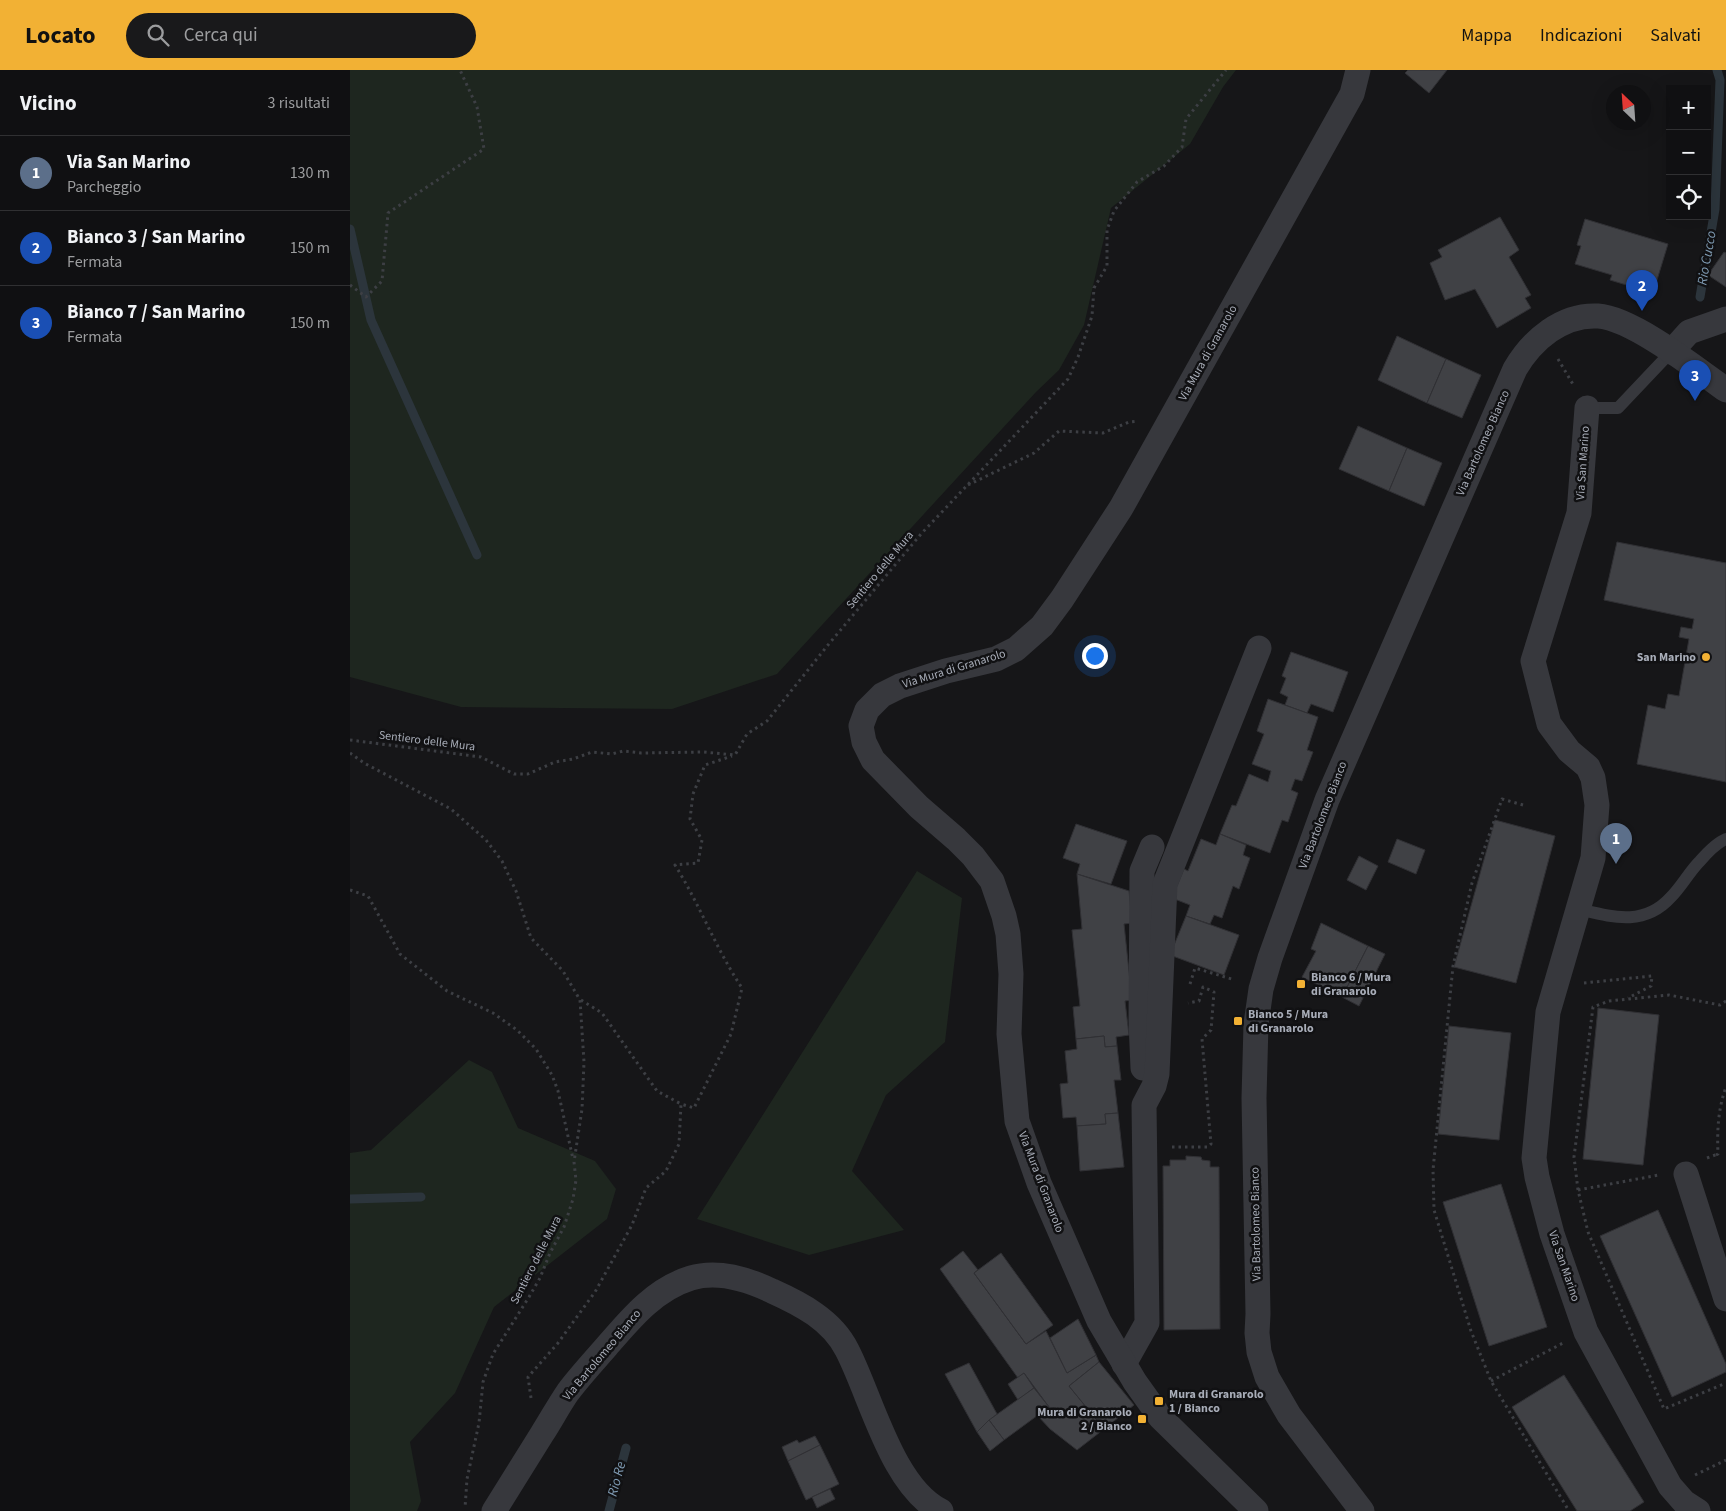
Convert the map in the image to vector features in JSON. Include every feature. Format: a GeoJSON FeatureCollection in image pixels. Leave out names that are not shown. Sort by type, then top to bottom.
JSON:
{"type":"FeatureCollection","features":[{"type":"Feature","properties":{"kind":"street","name":"Via Mura di Granarolo"},"geometry":{"type":"LineString","coordinates":[[1256,1511],[1160,1417],[1135,1382],[1099,1321],[1039,1183],[1017,1121],[1009,1034],[1011,974],[1008,934],[992,881],[973,856],[920,808],[873,760],[864,742],[861,726],[867,710],[882,695],[909,683],[946,671],[996,659],[1016,649],[1042,626],[1062,599],[1121,508],[1352,94],[1358,70]]}},
{"type":"Feature","properties":{"kind":"street","name":"Via Bartolomeo Bianco"},"geometry":{"type":"LineString","coordinates":[[1362,1511],[1289,1415],[1267,1378],[1259,1352],[1257,1333],[1254,1098],[1256,1024],[1261,989],[1270,958],[1327,800],[1515,369],[1531,347],[1543,335],[1576,318],[1599,316],[1610,318],[1633,328],[1726,390]]}},
{"type":"Feature","properties":{"kind":"street"},"geometry":{"type":"LineString","coordinates":[[1671,352],[1689,332],[1726,319]]}},
{"type":"Feature","properties":{"kind":"street","name":"Via San Marino"},"geometry":{"type":"LineString","coordinates":[[1587,408],[1579,513],[1533,662],[1549,724],[1569,751],[1588,767],[1593,778],[1597,805],[1593,858],[1548,1012],[1534,1158],[1552,1234],[1586,1332],[1670,1486],[1684,1502],[1698,1511]]}},
{"type":"Feature","properties":{"kind":"street"},"geometry":{"type":"LineString","coordinates":[[1144,1106],[1154,1086],[1157,1074],[1171,997],[1165,884],[1260,648]]}},
{"type":"Feature","properties":{"kind":"street"},"geometry":{"type":"LineString","coordinates":[[1124,1364],[1146,1323],[1144,1106],[1141,1022],[1142,871],[1152,847]]}},
{"type":"Feature","properties":{"kind":"street"},"geometry":{"type":"LineString","coordinates":[[1686,1174],[1726,1299]]}},
{"type":"Feature","properties":{"kind":"street","name":"Via Bartolomeo Bianco"},"geometry":{"type":"LineString","coordinates":[[494,1511],[568,1393],[626,1324],[650,1300],[675,1284],[693,1277],[709,1276],[730,1276],[753,1282],[791,1300],[818,1316],[839,1336],[855,1366],[888,1448],[922,1496],[941,1511]]}},
{"type":"Feature","properties":{"kind":"lane","name":"Via San Marino"},"geometry":{"type":"LineString","coordinates":[[1587,408],[1618,408],[1671,352]]}},
{"type":"Feature","properties":{"kind":"lane"},"geometry":{"type":"LineString","coordinates":[[1578,909],[1612,918],[1633,918],[1648,914],[1672,897],[1691,870],[1707,853],[1726,838]]}},
{"type":"Feature","properties":{"kind":"path"},"geometry":{"type":"LineString","coordinates":[[350,284],[366,297],[382,281],[388,213],[484,149],[477,108],[460,70]]}},
{"type":"Feature","properties":{"kind":"path","name":"Sentiero delle Mura"},"geometry":{"type":"LineString","coordinates":[[350,740],[481,757],[514,774],[528,774],[555,762],[573,759],[592,752],[612,754],[623,751],[641,753],[704,752],[735,755],[747,734],[768,721],[828,645],[921,534],[1068,379],[1078,357],[1092,316],[1094,288],[1107,266],[1107,230],[1114,211],[1137,182],[1164,166],[1182,147],[1186,119],[1226,70]]}},
{"type":"Feature","properties":{"kind":"path"},"geometry":{"type":"LineString","coordinates":[[1543,335],[1587,408]]}},
{"type":"Feature","properties":{"kind":"path"},"geometry":{"type":"LineString","coordinates":[[965,487],[1034,453],[1059,430],[1103,432],[1129,422]]}},
{"type":"Feature","properties":{"kind":"path","name":"Sentiero delle Mura"},"geometry":{"type":"LineString","coordinates":[[350,753],[364,763],[451,809],[486,840],[502,861],[516,891],[530,938],[564,971],[580,1000],[584,1071],[582,1109],[574,1162],[576,1180],[573,1199],[564,1227],[529,1297],[493,1354],[483,1382],[479,1423],[466,1479],[465,1511]]}},
{"type":"Feature","properties":{"kind":"path"},"geometry":{"type":"LineString","coordinates":[[580,1000],[602,1013],[657,1091],[681,1104],[694,1108],[731,1034],[742,988],[728,968],[675,865],[698,863],[702,840],[690,819],[693,794],[705,765],[735,755]]}},
{"type":"Feature","properties":{"kind":"path"},"geometry":{"type":"LineString","coordinates":[[1523,805],[1502,798],[1472,883],[1452,966],[1433,1170],[1434,1210],[1471,1331],[1491,1381],[1569,1511]]}},
{"type":"Feature","properties":{"kind":"path"},"geometry":{"type":"LineString","coordinates":[[350,890],[368,896],[400,954],[447,992],[493,1013],[517,1030],[536,1049],[552,1075],[558,1090],[574,1162]]}},
{"type":"Feature","properties":{"kind":"path"},"geometry":{"type":"LineString","coordinates":[[1171,997],[1187,993],[1195,968],[1236,980],[1234,990]]}},
{"type":"Feature","properties":{"kind":"path"},"geometry":{"type":"LineString","coordinates":[[1556,980],[1575,984],[1652,976],[1651,986],[1624,1000]]}},
{"type":"Feature","properties":{"kind":"path"},"geometry":{"type":"LineString","coordinates":[[1164,1147],[1208,1147],[1211,1144],[1202,1039],[1211,1030],[1214,992],[1203,987],[1199,1002],[1196,1003],[1171,997]]}},
{"type":"Feature","properties":{"kind":"path"},"geometry":{"type":"LineString","coordinates":[[1726,1001],[1720,1006],[1669,995],[1609,1001],[1593,1007],[1574,1157],[1578,1190],[1588,1232],[1664,1409],[1726,1383]]}},
{"type":"Feature","properties":{"kind":"path"},"geometry":{"type":"LineString","coordinates":[[1686,1174],[1718,1154],[1717,1135],[1720,1110],[1726,1087]]}},
{"type":"Feature","properties":{"kind":"path"},"geometry":{"type":"LineString","coordinates":[[536,1443],[528,1378],[558,1343],[595,1292],[632,1224],[646,1188],[666,1172],[679,1144],[681,1104]]}},
{"type":"Feature","properties":{"kind":"path"},"geometry":{"type":"LineString","coordinates":[[1578,1190],[1661,1174]]}},
{"type":"Feature","properties":{"kind":"path"},"geometry":{"type":"LineString","coordinates":[[1491,1381],[1553,1348]]}},
{"type":"Feature","properties":{"kind":"shaded area"},"geometry":{"type":"Polygon","coordinates":[[[350,70],[1236,70],[1223,87],[1190,144],[1111,208],[1084,325],[1059,370],[1036,392],[777,674],[672,709],[461,707],[350,677],[350,70]]]}},
{"type":"Feature","properties":{"kind":"shaded area"},"geometry":{"type":"Polygon","coordinates":[[[917,871],[962,898],[945,1042],[886,1095],[852,1171],[904,1230],[809,1255],[697,1219],[917,871]]]}},
{"type":"Feature","properties":{"kind":"shaded area"},"geometry":{"type":"Polygon","coordinates":[[[469,1060],[492,1072],[518,1128],[595,1161],[616,1189],[607,1219],[494,1307],[455,1393],[410,1442],[421,1501],[417,1511],[350,1511],[350,1153],[371,1150],[469,1060]]]}},
{"type":"Feature","properties":{"kind":"building"},"geometry":{"type":"Polygon","coordinates":[[[1408,70],[1447,70],[1429,93],[1405,73],[1408,70]]]}},
{"type":"Feature","properties":{"kind":"building"},"geometry":{"type":"Polygon","coordinates":[[[1500,217],[1519,250],[1509,257],[1531,295],[1525,298],[1531,308],[1497,328],[1475,289],[1445,300],[1430,263],[1442,257],[1438,250],[1500,217]]]}},
{"type":"Feature","properties":{"kind":"building"},"geometry":{"type":"Polygon","coordinates":[[[1585,219],[1668,244],[1653,293],[1610,280],[1612,275],[1575,264],[1581,246],[1577,245],[1585,219]]]}},
{"type":"Feature","properties":{"kind":"building"},"geometry":{"type":"Polygon","coordinates":[[[1724,252],[1726,253],[1726,287],[1708,275],[1724,252]]]}},
{"type":"Feature","properties":{"kind":"building"},"geometry":{"type":"Polygon","coordinates":[[[1397,336],[1446,359],[1427,403],[1378,380],[1397,336]]]}},
{"type":"Feature","properties":{"kind":"building"},"geometry":{"type":"Polygon","coordinates":[[[1446,359],[1481,375],[1462,418],[1427,403],[1446,359]]]}},
{"type":"Feature","properties":{"kind":"building"},"geometry":{"type":"Polygon","coordinates":[[[1358,426],[1407,448],[1389,491],[1339,469],[1358,426]]]}},
{"type":"Feature","properties":{"kind":"building"},"geometry":{"type":"Polygon","coordinates":[[[1407,448],[1442,463],[1424,506],[1389,491],[1407,448]]]}},
{"type":"Feature","properties":{"kind":"building","name":"San Marino"},"geometry":{"type":"Polygon","coordinates":[[[1617,542],[1726,563],[1726,782],[1637,764],[1648,705],[1665,709],[1668,694],[1679,696],[1689,639],[1679,637],[1681,627],[1692,629],[1694,619],[1604,600],[1617,542]]]}},
{"type":"Feature","properties":{"kind":"building"},"geometry":{"type":"Polygon","coordinates":[[[1291,652],[1348,672],[1333,712],[1311,704],[1307,713],[1285,705],[1288,697],[1280,693],[1286,678],[1282,676],[1291,652]]]}},
{"type":"Feature","properties":{"kind":"building"},"geometry":{"type":"Polygon","coordinates":[[[1268,699],[1318,717],[1307,750],[1313,752],[1302,781],[1295,779],[1291,790],[1298,793],[1288,822],[1282,820],[1270,853],[1220,834],[1232,805],[1236,806],[1249,774],[1268,782],[1271,771],[1252,764],[1264,734],[1257,731],[1268,699]]]}},
{"type":"Feature","properties":{"kind":"building"},"geometry":{"type":"Polygon","coordinates":[[[1495,820],[1555,836],[1516,983],[1454,967],[1495,820]]]}},
{"type":"Feature","properties":{"kind":"building"},"geometry":{"type":"Polygon","coordinates":[[[1076,824],[1127,841],[1111,884],[1077,874],[1080,864],[1063,858],[1076,824]]]}},
{"type":"Feature","properties":{"kind":"building"},"geometry":{"type":"Polygon","coordinates":[[[1220,834],[1246,845],[1243,855],[1250,858],[1239,889],[1233,886],[1222,918],[1214,915],[1210,924],[1186,916],[1190,905],[1172,898],[1184,869],[1188,871],[1201,839],[1216,845],[1220,834]]]}},
{"type":"Feature","properties":{"kind":"building"},"geometry":{"type":"Polygon","coordinates":[[[1397,839],[1425,850],[1416,874],[1388,862],[1397,839]]]}},
{"type":"Feature","properties":{"kind":"building"},"geometry":{"type":"Polygon","coordinates":[[[1359,856],[1378,866],[1366,890],[1347,880],[1359,856]]]}},
{"type":"Feature","properties":{"kind":"building"},"geometry":{"type":"Polygon","coordinates":[[[1077,874],[1129,891],[1132,923],[1124,924],[1132,1000],[1125,1001],[1129,1035],[1116,1037],[1117,1046],[1105,1047],[1104,1036],[1076,1039],[1073,1007],[1080,1006],[1072,930],[1082,929],[1077,874]]]}},
{"type":"Feature","properties":{"kind":"building"},"geometry":{"type":"Polygon","coordinates":[[[1186,916],[1239,935],[1224,975],[1170,955],[1186,916]]]}},
{"type":"Feature","properties":{"kind":"building"},"geometry":{"type":"Polygon","coordinates":[[[1321,923],[1368,946],[1342,997],[1302,977],[1316,951],[1311,949],[1321,923]]]}},
{"type":"Feature","properties":{"kind":"building"},"geometry":{"type":"Polygon","coordinates":[[[1368,946],[1385,954],[1359,1006],[1342,997],[1368,946]]]}},
{"type":"Feature","properties":{"kind":"building"},"geometry":{"type":"Polygon","coordinates":[[[1598,1008],[1659,1015],[1643,1165],[1583,1159],[1598,1008]]]}},
{"type":"Feature","properties":{"kind":"building"},"geometry":{"type":"Polygon","coordinates":[[[1449,1026],[1511,1033],[1499,1140],[1438,1134],[1449,1026]]]}},
{"type":"Feature","properties":{"kind":"building"},"geometry":{"type":"Polygon","coordinates":[[[1104,1036],[1105,1047],[1117,1046],[1121,1080],[1114,1080],[1118,1113],[1105,1114],[1106,1124],[1077,1126],[1076,1117],[1063,1118],[1060,1084],[1068,1083],[1065,1051],[1077,1049],[1076,1039],[1104,1036]]]}},
{"type":"Feature","properties":{"kind":"building"},"geometry":{"type":"Polygon","coordinates":[[[1118,1113],[1124,1167],[1080,1171],[1077,1126],[1106,1124],[1105,1114],[1118,1113]]]}},
{"type":"Feature","properties":{"kind":"building"},"geometry":{"type":"Polygon","coordinates":[[[1186,1156],[1201,1157],[1202,1160],[1210,1161],[1210,1167],[1219,1167],[1220,1329],[1164,1330],[1163,1166],[1170,1166],[1170,1160],[1186,1160],[1186,1156]]]}},
{"type":"Feature","properties":{"kind":"building"},"geometry":{"type":"Polygon","coordinates":[[[1501,1184],[1547,1327],[1489,1346],[1443,1202],[1501,1184]]]}},
{"type":"Feature","properties":{"kind":"building"},"geometry":{"type":"Polygon","coordinates":[[[1658,1210],[1726,1364],[1726,1372],[1672,1397],[1600,1236],[1658,1210]]]}},
{"type":"Feature","properties":{"kind":"building"},"geometry":{"type":"Polygon","coordinates":[[[963,1251],[978,1270],[974,1273],[1026,1344],[1046,1331],[1067,1373],[1096,1355],[1099,1362],[1069,1386],[1104,1429],[1077,1450],[1050,1429],[1037,1415],[1049,1407],[1024,1373],[1018,1378],[940,1269],[963,1251]]]}},
{"type":"Feature","properties":{"kind":"building"},"geometry":{"type":"Polygon","coordinates":[[[1001,1253],[1053,1325],[1026,1344],[974,1273],[1001,1253]]]}},
{"type":"Feature","properties":{"kind":"building"},"geometry":{"type":"Polygon","coordinates":[[[1078,1319],[1096,1355],[1067,1373],[1050,1338],[1078,1319]]]}},
{"type":"Feature","properties":{"kind":"building"},"geometry":{"type":"Polygon","coordinates":[[[1099,1362],[1134,1405],[1104,1429],[1069,1386],[1099,1362]]]}},
{"type":"Feature","properties":{"kind":"building"},"geometry":{"type":"Polygon","coordinates":[[[969,1363],[997,1414],[977,1432],[945,1374],[969,1363]]]}},
{"type":"Feature","properties":{"kind":"building"},"geometry":{"type":"Polygon","coordinates":[[[1024,1373],[1034,1388],[1018,1400],[1008,1384],[1024,1373]]]}},
{"type":"Feature","properties":{"kind":"building"},"geometry":{"type":"Polygon","coordinates":[[[1564,1375],[1644,1502],[1630,1511],[1577,1511],[1512,1407],[1564,1375]]]}},
{"type":"Feature","properties":{"kind":"building"},"geometry":{"type":"Polygon","coordinates":[[[1034,1388],[1049,1407],[1004,1440],[989,1420],[1034,1388]]]}},
{"type":"Feature","properties":{"kind":"building"},"geometry":{"type":"Polygon","coordinates":[[[989,1420],[1004,1440],[990,1451],[977,1432],[989,1420]]]}},
{"type":"Feature","properties":{"kind":"building"},"geometry":{"type":"Polygon","coordinates":[[[815,1436],[820,1445],[788,1461],[782,1447],[797,1440],[799,1443],[815,1436]]]}},
{"type":"Feature","properties":{"kind":"building"},"geometry":{"type":"Polygon","coordinates":[[[820,1445],[839,1484],[806,1500],[788,1461],[820,1445]]]}},
{"type":"Feature","properties":{"kind":"building"},"geometry":{"type":"Polygon","coordinates":[[[830,1489],[835,1499],[817,1508],[812,1497],[830,1489]]]}},
{"type":"Feature","properties":{"kind":"waterway","name":"Rio Cucco"},"geometry":{"type":"LineString","coordinates":[[1700,297],[1715,209],[1720,80],[1717,70]]}},
{"type":"Feature","properties":{"kind":"waterway"},"geometry":{"type":"LineString","coordinates":[[350,229],[371,320],[477,555]]}},
{"type":"Feature","properties":{"kind":"waterway"},"geometry":{"type":"LineString","coordinates":[[350,1199],[421,1197]]}},
{"type":"Feature","properties":{"kind":"waterway","name":"Rio Re"},"geometry":{"type":"LineString","coordinates":[[609,1511],[626,1448]]}},
{"type":"Feature","properties":{"kind":"place","name":"Bianco 3 / San Marino"},"geometry":{"type":"Point","coordinates":[1642,311]}},
{"type":"Feature","properties":{"kind":"place","name":"Bianco 7 / San Marino"},"geometry":{"type":"Point","coordinates":[1695,401]}},
{"type":"Feature","properties":{"kind":"place","name":"San Marino"},"geometry":{"type":"Point","coordinates":[1706,657]}},
{"type":"Feature","properties":{"kind":"place","name":"Via San Marino"},"geometry":{"type":"Point","coordinates":[1616,864]}},
{"type":"Feature","properties":{"kind":"place","name":"Bianco 6 / Mura di Granarolo"},"geometry":{"type":"Point","coordinates":[1301,984]}},
{"type":"Feature","properties":{"kind":"place","name":"Bianco 5 / Mura di Granarolo"},"geometry":{"type":"Point","coordinates":[1238,1021]}},
{"type":"Feature","properties":{"kind":"place","name":"Mura di Granarolo 1 / Bianco"},"geometry":{"type":"Point","coordinates":[1159,1401]}},
{"type":"Feature","properties":{"kind":"place","name":"Mura di Granarolo 2 / Bianco"},"geometry":{"type":"Point","coordinates":[1142,1419]}}]}
